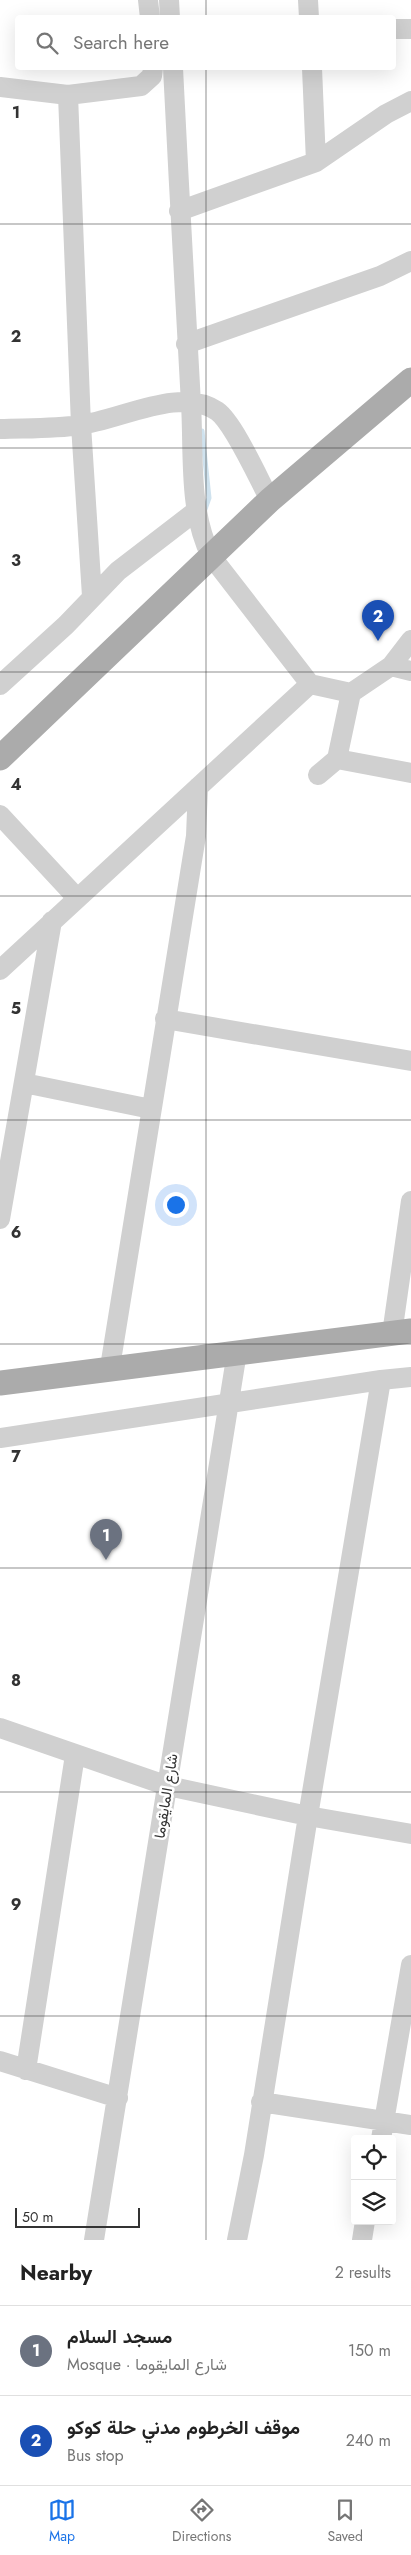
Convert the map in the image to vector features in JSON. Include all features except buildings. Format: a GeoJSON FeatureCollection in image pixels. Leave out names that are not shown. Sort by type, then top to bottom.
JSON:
{"type":"FeatureCollection","features":[{"type":"Feature","properties":{"kind":"main road"},"geometry":{"type":"LineString","coordinates":[[0,758],[270,500],[411,380]]}},
{"type":"Feature","properties":{"kind":"main road"},"geometry":{"type":"LineString","coordinates":[[0,1383],[110,1367],[402,1332]]}},
{"type":"Feature","properties":{"kind":"street"},"geometry":{"type":"LineString","coordinates":[[148,0],[150,15]]}},
{"type":"Feature","properties":{"kind":"street"},"geometry":{"type":"LineString","coordinates":[[169,0],[170,15]]}},
{"type":"Feature","properties":{"kind":"street"},"geometry":{"type":"LineString","coordinates":[[308,0],[309,15]]}},
{"type":"Feature","properties":{"kind":"street"},"geometry":{"type":"LineString","coordinates":[[396,29],[411,29]]}},
{"type":"Feature","properties":{"kind":"street"},"geometry":{"type":"LineString","coordinates":[[0,87],[68,95],[141,86],[152,76],[153,70]]}},
{"type":"Feature","properties":{"kind":"street"},"geometry":{"type":"LineString","coordinates":[[173,70],[196,511],[204,542],[211,556],[310,684],[351,693]]}},
{"type":"Feature","properties":{"kind":"street"},"geometry":{"type":"LineString","coordinates":[[312,70],[316,162]]}},
{"type":"Feature","properties":{"kind":"street"},"geometry":{"type":"LineString","coordinates":[[68,95],[81,425],[92,596]]}},
{"type":"Feature","properties":{"kind":"street"},"geometry":{"type":"LineString","coordinates":[[179,211],[316,162],[386,114],[411,101]]}},
{"type":"Feature","properties":{"kind":"street"},"geometry":{"type":"LineString","coordinates":[[186,344],[380,276],[411,261]]}},
{"type":"Feature","properties":{"kind":"street"},"geometry":{"type":"LineString","coordinates":[[0,429],[81,425],[142,410],[191,401],[204,404],[219,412],[229,426],[270,500]]}},
{"type":"Feature","properties":{"kind":"street"},"geometry":{"type":"LineString","coordinates":[[1,678],[66,624],[92,596],[137,554],[196,511]]}},
{"type":"Feature","properties":{"kind":"street"},"geometry":{"type":"LineString","coordinates":[[318,775],[337,760],[351,693],[392,666],[411,640]]}},
{"type":"Feature","properties":{"kind":"street"},"geometry":{"type":"LineString","coordinates":[[392,666],[411,671]]}},
{"type":"Feature","properties":{"kind":"street"},"geometry":{"type":"LineString","coordinates":[[0,970],[198,787],[230,755],[310,684]]}},
{"type":"Feature","properties":{"kind":"street"},"geometry":{"type":"LineString","coordinates":[[337,760],[411,773]]}},
{"type":"Feature","properties":{"kind":"street"},"geometry":{"type":"LineString","coordinates":[[110,1367],[165,1018],[196,836],[198,787]]}},
{"type":"Feature","properties":{"kind":"street"},"geometry":{"type":"LineString","coordinates":[[0,815],[77,898]]}},
{"type":"Feature","properties":{"kind":"street"},"geometry":{"type":"LineString","coordinates":[[0,1219],[52,921]]}},
{"type":"Feature","properties":{"kind":"street"},"geometry":{"type":"LineString","coordinates":[[165,1018],[411,1061]]}},
{"type":"Feature","properties":{"kind":"street"},"geometry":{"type":"LineString","coordinates":[[24,1084],[151,1108]]}},
{"type":"Feature","properties":{"kind":"street"},"geometry":{"type":"LineString","coordinates":[[402,1332],[411,1201]]}},
{"type":"Feature","properties":{"kind":"street","name":"شارع المايقوما"},"geometry":{"type":"LineString","coordinates":[[94,2240],[237,1352]]}},
{"type":"Feature","properties":{"kind":"street"},"geometry":{"type":"LineString","coordinates":[[0,1438],[411,1377]]}},
{"type":"Feature","properties":{"kind":"street"},"geometry":{"type":"LineString","coordinates":[[238,2240],[254,2155],[261,2102],[381,1380]]}},
{"type":"Feature","properties":{"kind":"street"},"geometry":{"type":"LineString","coordinates":[[0,1728],[75,1756],[168,1786],[308,1816],[411,1834]]}},
{"type":"Feature","properties":{"kind":"street"},"geometry":{"type":"LineString","coordinates":[[26,2070],[75,1756]]}},
{"type":"Feature","properties":{"kind":"street"},"geometry":{"type":"LineString","coordinates":[[383,2129],[411,1965]]}},
{"type":"Feature","properties":{"kind":"street"},"geometry":{"type":"LineString","coordinates":[[0,2061],[118,2098]]}},
{"type":"Feature","properties":{"kind":"street"},"geometry":{"type":"LineString","coordinates":[[261,2102],[383,2129],[411,2125]]}},
{"type":"Feature","properties":{"kind":"street"},"geometry":{"type":"LineString","coordinates":[[362,2240],[365,2225]]}},
{"type":"Feature","properties":{"kind":"waterway"},"geometry":{"type":"LineString","coordinates":[[202,431],[209,498],[204,512]]}},
{"type":"Feature","properties":{"kind":"place","name":"موقف الخرطوم مدني حلة كوكو"},"geometry":{"type":"Point","coordinates":[378,641]}},
{"type":"Feature","properties":{"kind":"place","name":"مسجد السلام"},"geometry":{"type":"Point","coordinates":[106,1560]}}]}
